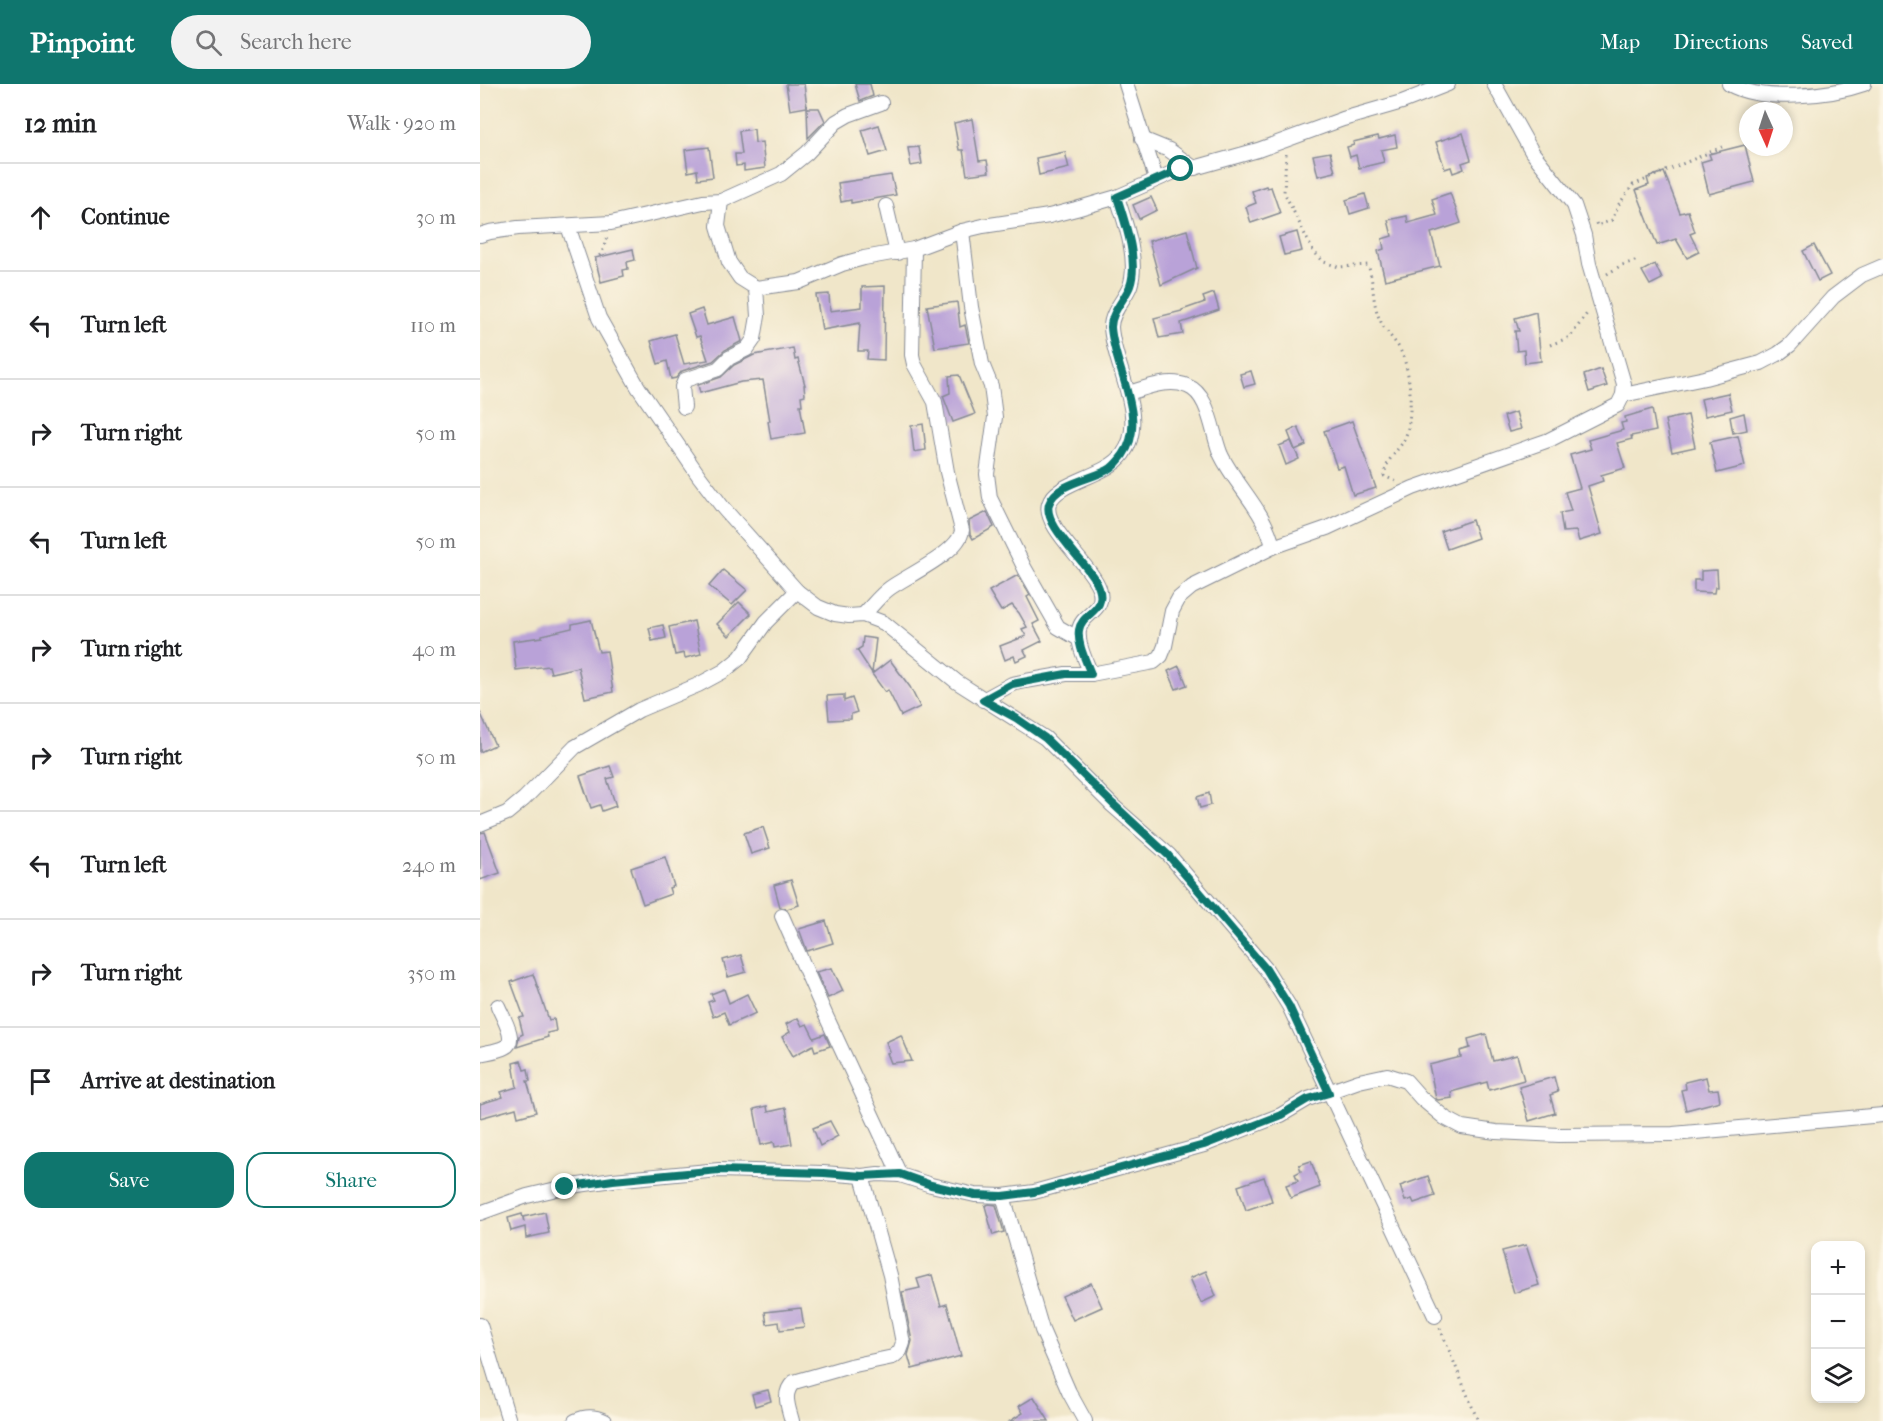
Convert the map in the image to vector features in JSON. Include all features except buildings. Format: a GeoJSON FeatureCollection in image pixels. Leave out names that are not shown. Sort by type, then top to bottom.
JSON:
{"type":"FeatureCollection","features":[{"type":"Feature","properties":{"kind":"street"},"geometry":{"type":"LineString","coordinates":[[1126,84],[1156,179]]}},
{"type":"Feature","properties":{"kind":"street"},"geometry":{"type":"LineString","coordinates":[[721,201],[718,226],[729,262],[740,278],[756,288],[799,282],[842,264],[914,249],[962,231],[1049,216],[1117,197],[1181,169],[1194,168],[1258,150],[1448,84]]}},
{"type":"Feature","properties":{"kind":"street"},"geometry":{"type":"LineString","coordinates":[[983,700],[1012,684],[1066,674],[1091,674],[1154,662],[1161,656],[1166,646],[1172,611],[1179,598],[1192,587],[1273,547],[1327,528],[1413,488],[1549,440],[1618,405],[1623,395],[1622,377],[1574,205],[1532,152],[1494,84]]}},
{"type":"Feature","properties":{"kind":"street"},"geometry":{"type":"LineString","coordinates":[[1729,84],[1750,91],[1789,95],[1838,92],[1864,84]]}},
{"type":"Feature","properties":{"kind":"street"},"geometry":{"type":"LineString","coordinates":[[480,235],[518,228],[611,223],[703,202],[721,201],[781,174],[807,153],[836,122],[881,103]]}},
{"type":"Feature","properties":{"kind":"street"},"geometry":{"type":"LineString","coordinates":[[1143,139],[1169,150],[1194,168]]}},
{"type":"Feature","properties":{"kind":"street"},"geometry":{"type":"LineString","coordinates":[[1091,674],[1079,639],[1079,628],[1084,620],[1098,608],[1101,598],[1100,589],[1092,574],[1054,526],[1049,513],[1049,503],[1057,493],[1072,484],[1110,468],[1124,454],[1131,436],[1133,420],[1128,393],[1114,348],[1111,324],[1131,283],[1132,268],[1126,227],[1117,197]]}},
{"type":"Feature","properties":{"kind":"street"},"geometry":{"type":"LineString","coordinates":[[886,206],[897,253]]}},
{"type":"Feature","properties":{"kind":"street"},"geometry":{"type":"LineString","coordinates":[[568,226],[599,318],[638,387],[724,509],[797,591],[818,607],[835,614],[863,615],[884,623],[957,682],[1045,738],[1168,855],[1266,969],[1289,1006],[1435,1316]]}},
{"type":"Feature","properties":{"kind":"street"},"geometry":{"type":"LineString","coordinates":[[962,231],[975,330],[982,364],[991,386],[995,417],[987,474],[990,498],[1025,569],[1058,627],[1079,639]]}},
{"type":"Feature","properties":{"kind":"street"},"geometry":{"type":"LineString","coordinates":[[863,615],[888,589],[951,549],[962,537],[934,402],[914,364],[912,355],[914,249]]}},
{"type":"Feature","properties":{"kind":"street"},"geometry":{"type":"LineString","coordinates":[[1623,395],[1705,378],[1761,363],[1790,345],[1833,297],[1862,275],[1883,266]]}},
{"type":"Feature","properties":{"kind":"street"},"geometry":{"type":"LineString","coordinates":[[684,407],[682,387],[685,381],[718,369],[729,358],[747,349],[754,339],[758,316],[756,288]]}},
{"type":"Feature","properties":{"kind":"street"},"geometry":{"type":"LineString","coordinates":[[1128,393],[1157,385],[1175,384],[1188,386],[1199,394],[1221,454],[1264,522],[1273,547]]}},
{"type":"Feature","properties":{"kind":"street"},"geometry":{"type":"LineString","coordinates":[[480,824],[507,813],[560,761],[584,742],[639,710],[698,686],[724,671],[740,658],[766,622],[797,591]]}},
{"type":"Feature","properties":{"kind":"street"},"geometry":{"type":"LineString","coordinates":[[782,916],[900,1174]]}},
{"type":"Feature","properties":{"kind":"street"},"geometry":{"type":"LineString","coordinates":[[480,1054],[507,1047],[510,1043],[510,1035],[498,1006]]}},
{"type":"Feature","properties":{"kind":"street"},"geometry":{"type":"LineString","coordinates":[[480,1213],[527,1196],[565,1187],[664,1174],[719,1170],[862,1176],[900,1174],[931,1185],[975,1195],[1003,1196],[1045,1190],[1204,1145],[1281,1115],[1308,1099],[1359,1081],[1387,1075],[1406,1082],[1444,1119],[1462,1127],[1496,1132],[1559,1135],[1673,1134],[1883,1115]]}},
{"type":"Feature","properties":{"kind":"street"},"geometry":{"type":"LineString","coordinates":[[792,1421],[786,1394],[794,1382],[850,1366],[893,1357],[900,1351],[903,1343],[890,1275],[862,1176]]}},
{"type":"Feature","properties":{"kind":"street"},"geometry":{"type":"LineString","coordinates":[[1003,1196],[1042,1330],[1069,1392],[1085,1421]]}},
{"type":"Feature","properties":{"kind":"street"},"geometry":{"type":"LineString","coordinates":[[480,1325],[509,1421]]}},
{"type":"Feature","properties":{"kind":"street"},"geometry":{"type":"LineString","coordinates":[[575,1421],[584,1416],[604,1421]]}},
{"type":"Feature","properties":{"kind":"path"},"geometry":{"type":"LineString","coordinates":[[1286,140],[1284,192],[1313,250],[1324,262],[1339,267],[1368,265],[1378,315],[1388,334],[1399,347],[1407,366],[1409,384],[1407,433],[1403,443],[1386,463],[1384,476],[1413,488]]}},
{"type":"Feature","properties":{"kind":"path"},"geometry":{"type":"LineString","coordinates":[[1594,219],[1597,226],[1612,220],[1619,204],[1633,185],[1722,147]]}},
{"type":"Feature","properties":{"kind":"path"},"geometry":{"type":"LineString","coordinates":[[583,272],[602,253],[611,223]]}},
{"type":"Feature","properties":{"kind":"path"},"geometry":{"type":"LineString","coordinates":[[1435,1316],[1478,1421]]}},
{"type":"Feature","properties":{"kind":"route"},"geometry":{"type":"LineString","coordinates":[[565,1187],[664,1174],[719,1170],[862,1176],[900,1174],[931,1185],[975,1195],[1003,1196],[1034,1192],[1101,1175],[1204,1145],[1245,1131],[1281,1115],[1308,1099],[1329,1093],[1289,1006],[1266,969],[1232,927],[1168,855],[1045,738],[1016,718],[983,700],[1012,684],[1066,674],[1091,674],[1079,639],[1079,628],[1084,620],[1098,608],[1101,598],[1100,589],[1092,574],[1054,526],[1049,513],[1049,503],[1057,493],[1072,484],[1110,468],[1124,454],[1131,436],[1133,420],[1128,393],[1114,348],[1111,324],[1131,283],[1132,268],[1126,227],[1117,197],[1181,169]]}}]}
